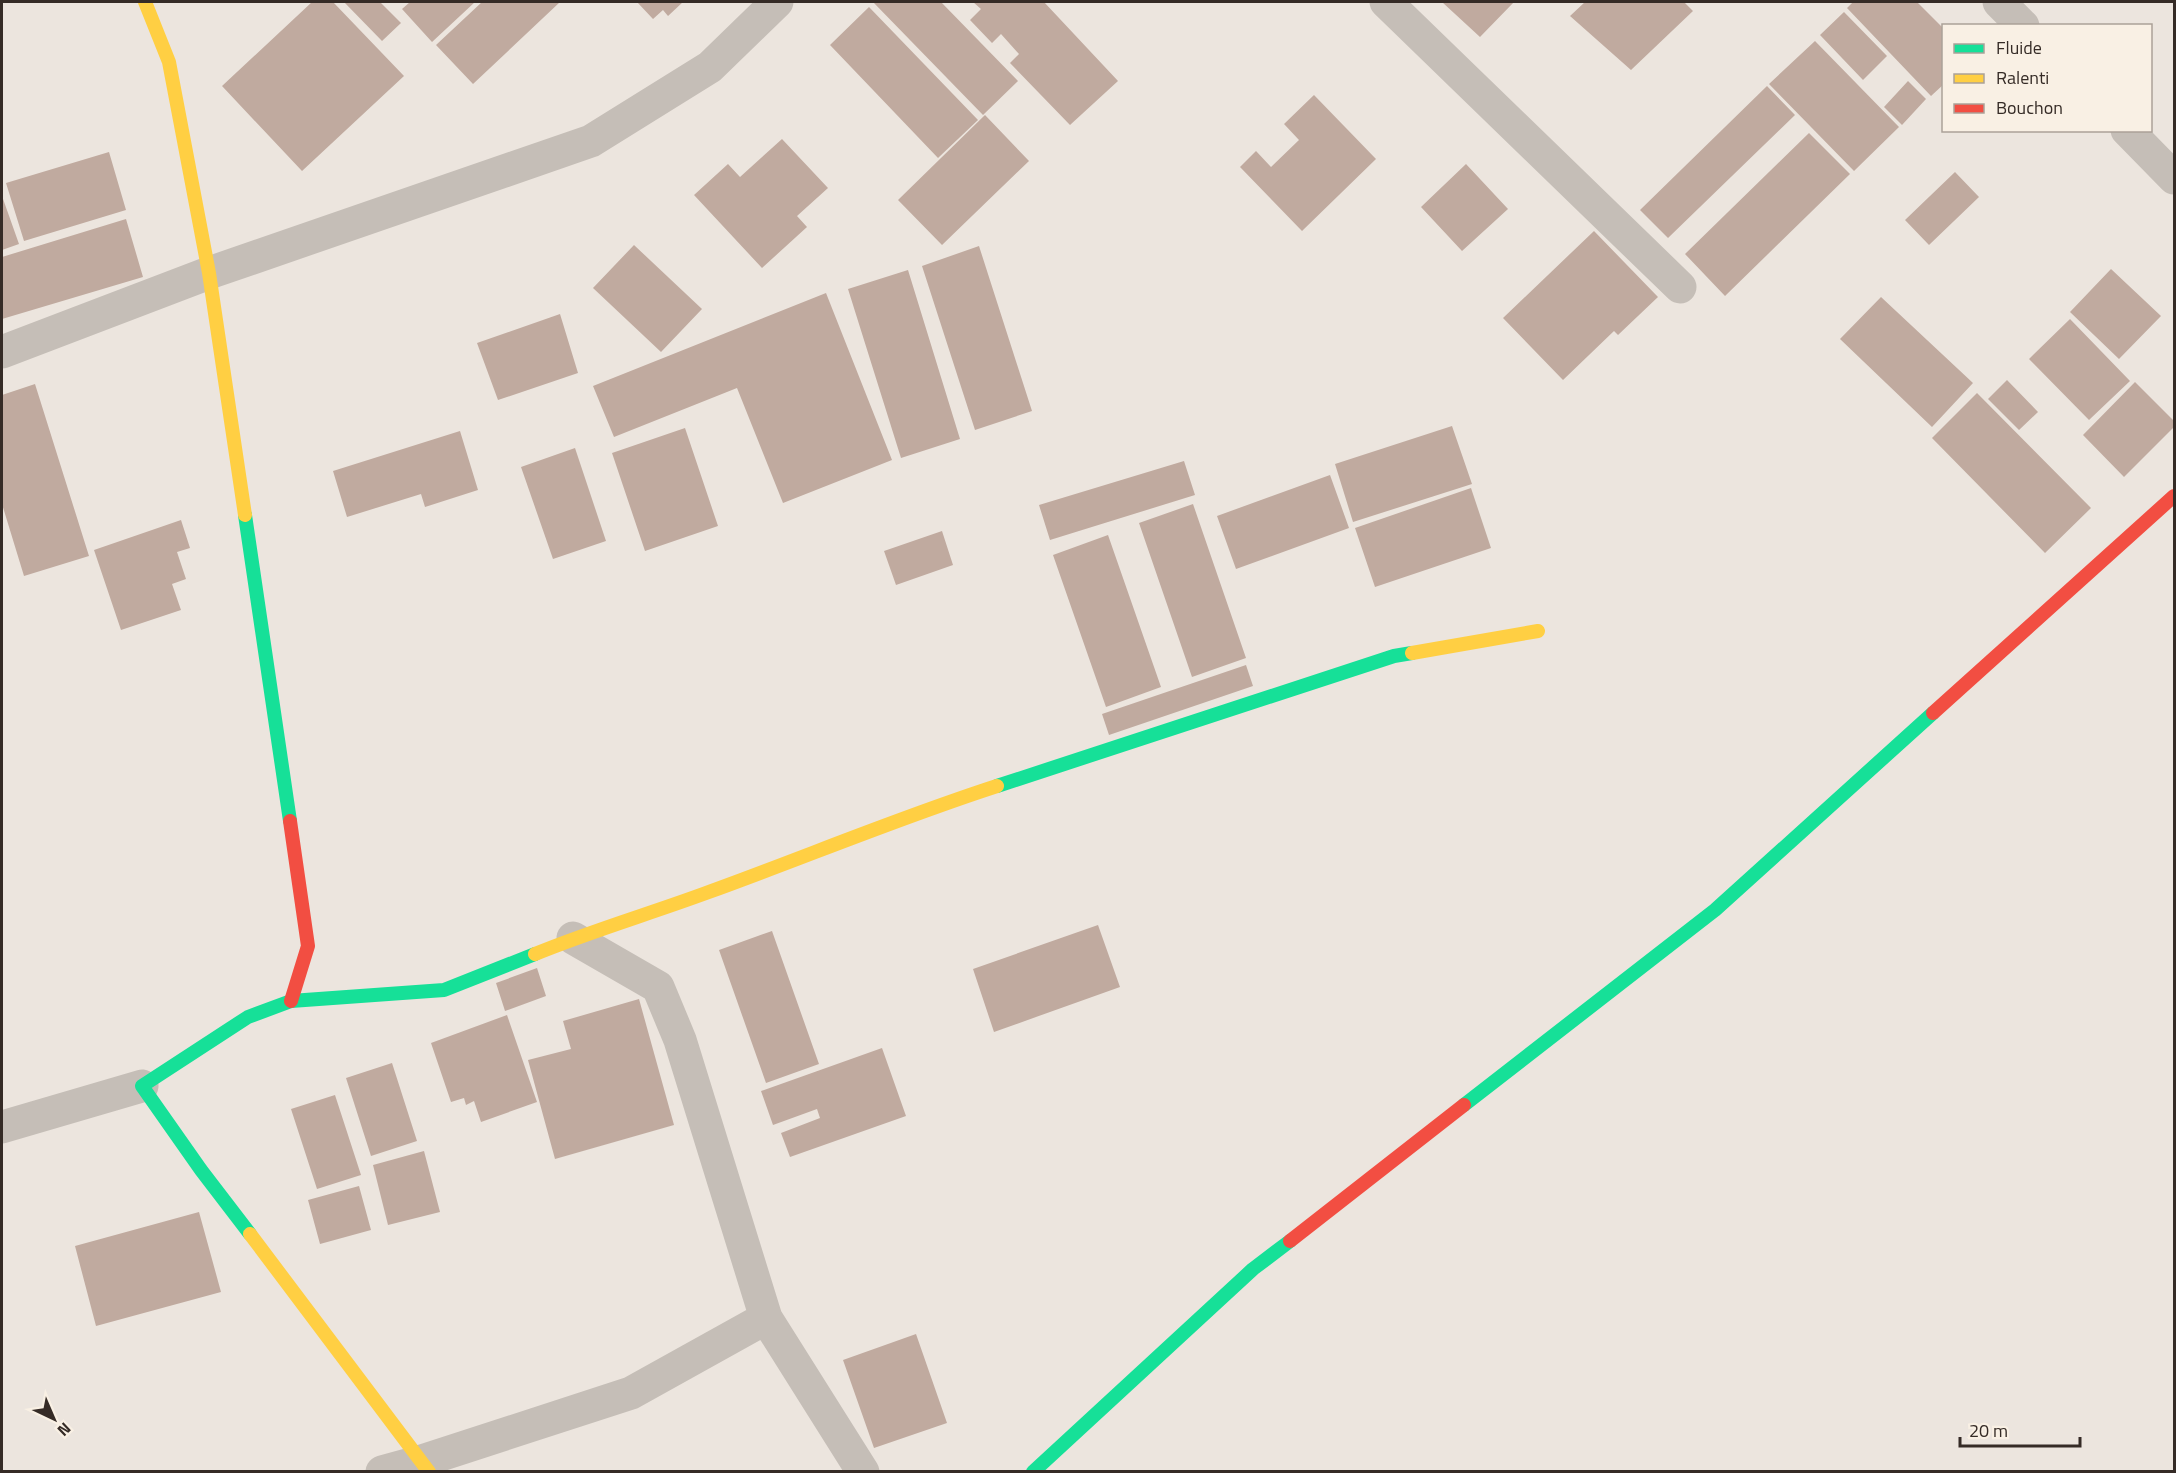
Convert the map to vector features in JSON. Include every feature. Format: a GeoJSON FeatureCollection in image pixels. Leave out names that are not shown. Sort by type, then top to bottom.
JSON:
{"type":"FeatureCollection","features":[{"type":"Feature","properties":{"kind":"street"},"geometry":{"type":"LineString","coordinates":[[145,2],[169,62],[209,273],[308,946],[291,1001]]}},
{"type":"Feature","properties":{"kind":"street"},"geometry":{"type":"LineString","coordinates":[[2,352],[209,273],[591,141],[710,67],[777,2]]}},
{"type":"Feature","properties":{"kind":"street"},"geometry":{"type":"LineString","coordinates":[[1386,2],[1680,287]]}},
{"type":"Feature","properties":{"kind":"street"},"geometry":{"type":"LineString","coordinates":[[2000,2],[2020,24]]}},
{"type":"Feature","properties":{"kind":"street"},"geometry":{"type":"LineString","coordinates":[[2129,132],[2175,178]]}},
{"type":"Feature","properties":{"kind":"street"},"geometry":{"type":"LineString","coordinates":[[1033,1472],[1253,1269],[1715,910],[2175,496]]}},
{"type":"Feature","properties":{"kind":"street"},"geometry":{"type":"LineString","coordinates":[[2,1127],[142,1086],[248,1017],[291,1001],[444,990],[573,938],[705,894],[920,811],[1394,656],[1538,631]]}},
{"type":"Feature","properties":{"kind":"street"},"geometry":{"type":"LineString","coordinates":[[573,938],[658,987],[680,1040],[766,1318],[863,1472]]}},
{"type":"Feature","properties":{"kind":"street"},"geometry":{"type":"LineString","coordinates":[[142,1086],[201,1170],[425,1466]]}},
{"type":"Feature","properties":{"kind":"street"},"geometry":{"type":"LineString","coordinates":[[382,1472],[425,1466],[632,1393],[766,1318]]}},
{"type":"Feature","properties":{"kind":"building"},"geometry":{"type":"Polygon","coordinates":[[[312,2],[333,2],[404,76],[302,171],[222,86],[312,2]]]}},
{"type":"Feature","properties":{"kind":"building"},"geometry":{"type":"Polygon","coordinates":[[[344,2],[380,2],[401,23],[382,41],[344,2]]]}},
{"type":"Feature","properties":{"kind":"building"},"geometry":{"type":"Polygon","coordinates":[[[410,2],[475,2],[432,42],[402,9],[410,2]]]}},
{"type":"Feature","properties":{"kind":"building"},"geometry":{"type":"Polygon","coordinates":[[[482,2],[560,2],[473,84],[436,45],[482,2]]]}},
{"type":"Feature","properties":{"kind":"building"},"geometry":{"type":"Polygon","coordinates":[[[637,2],[683,2],[668,16],[663,10],[653,19],[637,2]]]}},
{"type":"Feature","properties":{"kind":"building"},"geometry":{"type":"Polygon","coordinates":[[[873,2],[941,2],[1018,81],[983,115],[873,2]]]}},
{"type":"Feature","properties":{"kind":"building"},"geometry":{"type":"Polygon","coordinates":[[[973,2],[1044,2],[1118,81],[1070,125],[1010,63],[1019,54],[1001,34],[992,43],[970,20],[981,9],[973,2]]]}},
{"type":"Feature","properties":{"kind":"building"},"geometry":{"type":"Polygon","coordinates":[[[1442,2],[1514,2],[1480,37],[1442,2]]]}},
{"type":"Feature","properties":{"kind":"building"},"geometry":{"type":"Polygon","coordinates":[[[1585,2],[1684,2],[1693,11],[1631,70],[1570,16],[1585,2]]]}},
{"type":"Feature","properties":{"kind":"building"},"geometry":{"type":"Polygon","coordinates":[[[1853,2],[1917,2],[1942,27],[1942,86],[1931,96],[1847,8],[1853,2]]]}},
{"type":"Feature","properties":{"kind":"building"},"geometry":{"type":"Polygon","coordinates":[[[869,7],[978,120],[938,158],[830,45],[869,7]]]}},
{"type":"Feature","properties":{"kind":"building"},"geometry":{"type":"Polygon","coordinates":[[[1844,12],[1887,56],[1863,80],[1820,35],[1844,12]]]}},
{"type":"Feature","properties":{"kind":"building"},"geometry":{"type":"Polygon","coordinates":[[[1815,41],[1899,127],[1854,171],[1769,84],[1815,41]]]}},
{"type":"Feature","properties":{"kind":"building"},"geometry":{"type":"Polygon","coordinates":[[[1908,81],[1926,99],[1902,125],[1884,107],[1908,81]]]}},
{"type":"Feature","properties":{"kind":"building"},"geometry":{"type":"Polygon","coordinates":[[[1767,86],[1795,115],[1668,238],[1640,210],[1767,86]]]}},
{"type":"Feature","properties":{"kind":"building"},"geometry":{"type":"Polygon","coordinates":[[[1314,95],[1376,159],[1302,231],[1240,167],[1256,151],[1271,167],[1299,140],[1284,124],[1314,95]]]}},
{"type":"Feature","properties":{"kind":"building"},"geometry":{"type":"Polygon","coordinates":[[[985,115],[1029,161],[942,245],[898,200],[985,115]]]}},
{"type":"Feature","properties":{"kind":"building"},"geometry":{"type":"Polygon","coordinates":[[[1809,133],[1850,174],[1725,296],[1685,254],[1809,133]]]}},
{"type":"Feature","properties":{"kind":"building"},"geometry":{"type":"Polygon","coordinates":[[[782,139],[828,188],[797,216],[807,227],[762,268],[694,195],[728,164],[740,177],[782,139]]]}},
{"type":"Feature","properties":{"kind":"building"},"geometry":{"type":"Polygon","coordinates":[[[109,152],[126,210],[24,241],[6,183],[109,152]]]}},
{"type":"Feature","properties":{"kind":"building"},"geometry":{"type":"Polygon","coordinates":[[[1466,164],[1508,209],[1462,251],[1421,207],[1466,164]]]}},
{"type":"Feature","properties":{"kind":"building"},"geometry":{"type":"Polygon","coordinates":[[[1955,172],[1979,197],[1929,245],[1905,220],[1955,172]]]}},
{"type":"Feature","properties":{"kind":"building"},"geometry":{"type":"Polygon","coordinates":[[[2,196],[19,244],[2,250],[2,196]]]}},
{"type":"Feature","properties":{"kind":"building"},"geometry":{"type":"Polygon","coordinates":[[[126,219],[143,277],[2,319],[2,257],[126,219]]]}},
{"type":"Feature","properties":{"kind":"building"},"geometry":{"type":"Polygon","coordinates":[[[1594,231],[1658,297],[1618,335],[1614,331],[1563,380],[1503,318],[1594,231]]]}},
{"type":"Feature","properties":{"kind":"building"},"geometry":{"type":"Polygon","coordinates":[[[634,245],[702,309],[661,352],[593,288],[634,245]]]}},
{"type":"Feature","properties":{"kind":"building"},"geometry":{"type":"Polygon","coordinates":[[[979,246],[1032,411],[975,430],[922,266],[979,246]]]}},
{"type":"Feature","properties":{"kind":"building"},"geometry":{"type":"Polygon","coordinates":[[[2111,269],[2161,316],[2119,359],[2070,312],[2111,269]]]}},
{"type":"Feature","properties":{"kind":"building"},"geometry":{"type":"Polygon","coordinates":[[[908,270],[960,439],[901,458],[848,289],[908,270]]]}},
{"type":"Feature","properties":{"kind":"building"},"geometry":{"type":"Polygon","coordinates":[[[826,293],[892,460],[783,503],[737,388],[614,437],[593,386],[826,293]]]}},
{"type":"Feature","properties":{"kind":"building"},"geometry":{"type":"Polygon","coordinates":[[[1881,297],[1973,383],[1932,427],[1840,339],[1881,297]]]}},
{"type":"Feature","properties":{"kind":"building"},"geometry":{"type":"Polygon","coordinates":[[[560,314],[578,373],[498,400],[477,343],[560,314]]]}},
{"type":"Feature","properties":{"kind":"building"},"geometry":{"type":"Polygon","coordinates":[[[2070,319],[2130,381],[2089,420],[2029,359],[2070,319]]]}},
{"type":"Feature","properties":{"kind":"building"},"geometry":{"type":"Polygon","coordinates":[[[2007,380],[2038,412],[2019,430],[1988,399],[2007,380]]]}},
{"type":"Feature","properties":{"kind":"building"},"geometry":{"type":"Polygon","coordinates":[[[2135,382],[2174,421],[2174,427],[2124,477],[2083,435],[2135,382]]]}},
{"type":"Feature","properties":{"kind":"building"},"geometry":{"type":"Polygon","coordinates":[[[35,384],[89,556],[24,576],[2,504],[2,395],[35,384]]]}},
{"type":"Feature","properties":{"kind":"building"},"geometry":{"type":"Polygon","coordinates":[[[1977,393],[2091,508],[2045,553],[1932,438],[1977,393]]]}},
{"type":"Feature","properties":{"kind":"building"},"geometry":{"type":"Polygon","coordinates":[[[1452,426],[1472,484],[1353,522],[1335,464],[1452,426]]]}},
{"type":"Feature","properties":{"kind":"building"},"geometry":{"type":"Polygon","coordinates":[[[685,428],[718,526],[645,551],[612,453],[685,428]]]}},
{"type":"Feature","properties":{"kind":"building"},"geometry":{"type":"Polygon","coordinates":[[[460,431],[478,490],[425,507],[421,494],[347,517],[333,471],[460,431]]]}},
{"type":"Feature","properties":{"kind":"building"},"geometry":{"type":"Polygon","coordinates":[[[575,448],[606,541],[553,559],[521,467],[575,448]]]}},
{"type":"Feature","properties":{"kind":"building"},"geometry":{"type":"Polygon","coordinates":[[[1184,461],[1195,495],[1050,540],[1039,505],[1184,461]]]}},
{"type":"Feature","properties":{"kind":"building"},"geometry":{"type":"Polygon","coordinates":[[[1330,475],[1349,528],[1236,569],[1217,516],[1330,475]]]}},
{"type":"Feature","properties":{"kind":"building"},"geometry":{"type":"Polygon","coordinates":[[[1471,488],[1491,548],[1375,587],[1355,528],[1471,488]]]}},
{"type":"Feature","properties":{"kind":"building"},"geometry":{"type":"Polygon","coordinates":[[[1193,504],[1246,658],[1192,677],[1139,523],[1193,504]]]}},
{"type":"Feature","properties":{"kind":"building"},"geometry":{"type":"Polygon","coordinates":[[[181,520],[190,548],[177,552],[186,579],[172,584],[181,610],[121,630],[94,550],[181,520]]]}},
{"type":"Feature","properties":{"kind":"building"},"geometry":{"type":"Polygon","coordinates":[[[942,531],[953,565],[896,585],[884,551],[942,531]]]}},
{"type":"Feature","properties":{"kind":"building"},"geometry":{"type":"Polygon","coordinates":[[[1108,535],[1161,687],[1106,707],[1053,555],[1108,535]]]}},
{"type":"Feature","properties":{"kind":"building"},"geometry":{"type":"Polygon","coordinates":[[[1246,665],[1253,686],[1109,735],[1102,714],[1246,665]]]}},
{"type":"Feature","properties":{"kind":"building"},"geometry":{"type":"Polygon","coordinates":[[[1098,925],[1120,987],[994,1032],[973,969],[1098,925]]]}},
{"type":"Feature","properties":{"kind":"building"},"geometry":{"type":"Polygon","coordinates":[[[772,931],[819,1064],[766,1083],[719,950],[772,931]]]}},
{"type":"Feature","properties":{"kind":"building"},"geometry":{"type":"Polygon","coordinates":[[[537,968],[546,996],[505,1011],[496,983],[537,968]]]}},
{"type":"Feature","properties":{"kind":"building"},"geometry":{"type":"Polygon","coordinates":[[[639,999],[674,1125],[555,1159],[528,1060],[571,1049],[563,1021],[639,999]]]}},
{"type":"Feature","properties":{"kind":"building"},"geometry":{"type":"Polygon","coordinates":[[[507,1015],[537,1102],[481,1122],[474,1101],[466,1105],[464,1098],[451,1102],[431,1043],[507,1015]]]}},
{"type":"Feature","properties":{"kind":"building"},"geometry":{"type":"Polygon","coordinates":[[[882,1048],[906,1116],[790,1157],[781,1133],[820,1118],[817,1109],[773,1125],[761,1091],[882,1048]]]}},
{"type":"Feature","properties":{"kind":"building"},"geometry":{"type":"Polygon","coordinates":[[[392,1063],[417,1141],[371,1156],[346,1078],[392,1063]]]}},
{"type":"Feature","properties":{"kind":"building"},"geometry":{"type":"Polygon","coordinates":[[[335,1095],[361,1175],[317,1189],[291,1109],[335,1095]]]}},
{"type":"Feature","properties":{"kind":"building"},"geometry":{"type":"Polygon","coordinates":[[[424,1151],[440,1212],[388,1225],[373,1165],[424,1151]]]}},
{"type":"Feature","properties":{"kind":"building"},"geometry":{"type":"Polygon","coordinates":[[[359,1186],[371,1230],[320,1244],[308,1200],[359,1186]]]}},
{"type":"Feature","properties":{"kind":"building"},"geometry":{"type":"Polygon","coordinates":[[[199,1212],[221,1292],[96,1326],[75,1246],[199,1212]]]}},
{"type":"Feature","properties":{"kind":"building"},"geometry":{"type":"Polygon","coordinates":[[[916,1334],[947,1423],[874,1448],[843,1360],[916,1334]]]}},
{"type":"Feature","properties":{"kind":"traffic: fast"},"geometry":{"type":"LineString","coordinates":[[245,515],[290,821]]}},
{"type":"Feature","properties":{"kind":"traffic: fast"},"geometry":{"type":"LineString","coordinates":[[997,786],[1394,656],[1412,653]]}},
{"type":"Feature","properties":{"kind":"traffic: fast"},"geometry":{"type":"LineString","coordinates":[[1464,1105],[1715,910],[1933,713]]}},
{"type":"Feature","properties":{"kind":"traffic: fast"},"geometry":{"type":"LineString","coordinates":[[250,1234],[201,1170],[142,1086],[248,1017],[291,1001],[444,990],[535,954]]}},
{"type":"Feature","properties":{"kind":"traffic: fast"},"geometry":{"type":"LineString","coordinates":[[1033,1472],[1253,1269],[1290,1241]]}},
{"type":"Feature","properties":{"kind":"traffic: slow"},"geometry":{"type":"LineString","coordinates":[[145,2],[169,62],[209,273],[245,515]]}},
{"type":"Feature","properties":{"kind":"traffic: slow"},"geometry":{"type":"LineString","coordinates":[[1412,653],[1538,631]]}},
{"type":"Feature","properties":{"kind":"traffic: slow"},"geometry":{"type":"LineString","coordinates":[[535,954],[997,786]]}},
{"type":"Feature","properties":{"kind":"traffic: slow"},"geometry":{"type":"LineString","coordinates":[[250,1234],[429,1472]]}},
{"type":"Feature","properties":{"kind":"traffic: jam"},"geometry":{"type":"LineString","coordinates":[[1933,713],[2174,496]]}},
{"type":"Feature","properties":{"kind":"traffic: jam"},"geometry":{"type":"LineString","coordinates":[[290,821],[308,946],[291,1001]]}},
{"type":"Feature","properties":{"kind":"traffic: jam"},"geometry":{"type":"LineString","coordinates":[[1290,1241],[1464,1105]]}}]}
